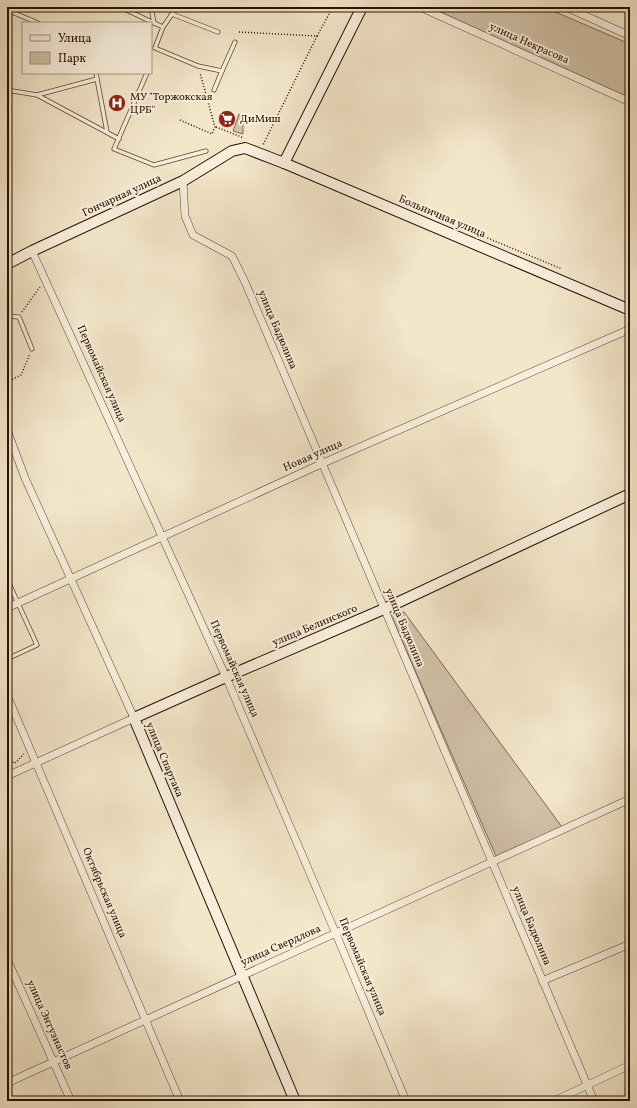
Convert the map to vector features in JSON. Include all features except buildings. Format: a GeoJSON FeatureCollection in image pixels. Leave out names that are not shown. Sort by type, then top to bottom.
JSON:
{"type":"FeatureCollection","features":[{"type":"Feature","properties":{"kind":"street"},"geometry":{"type":"LineString","coordinates":[[284,163],[362,7]]}},
{"type":"Feature","properties":{"kind":"street","name":"улица Некрасова"},"geometry":{"type":"LineString","coordinates":[[420,7],[630,102]]}},
{"type":"Feature","properties":{"kind":"street"},"geometry":{"type":"LineString","coordinates":[[566,7],[629,34]]}},
{"type":"Feature","properties":{"kind":"street","name":"Больничная улица"},"geometry":{"type":"LineString","coordinates":[[246,144],[284,163],[630,310]]}},
{"type":"Feature","properties":{"kind":"street","name":"Гончарная улица"},"geometry":{"type":"LineString","coordinates":[[7,264],[183,181],[224,155],[239,149],[246,144]]}},
{"type":"Feature","properties":{"kind":"street","name":"улица Бадюлина"},"geometry":{"type":"LineString","coordinates":[[183,181],[185,216],[193,235],[232,256],[244,282],[594,1101]]}},
{"type":"Feature","properties":{"kind":"street","name":"Первомайская улица"},"geometry":{"type":"LineString","coordinates":[[32,251],[226,677],[406,1101]]}},
{"type":"Feature","properties":{"kind":"street","name":"Новая улица"},"geometry":{"type":"LineString","coordinates":[[7,608],[321,464],[630,328]]}},
{"type":"Feature","properties":{"kind":"street","name":"улица Спартака"},"geometry":{"type":"LineString","coordinates":[[7,430],[25,478],[134,718],[295,1101]]}},
{"type":"Feature","properties":{"kind":"street","name":"улица Белинского"},"geometry":{"type":"LineString","coordinates":[[7,776],[226,677],[384,609],[630,494]]}},
{"type":"Feature","properties":{"kind":"street","name":"Октябрьская улица"},"geometry":{"type":"LineString","coordinates":[[7,695],[180,1101]]}},
{"type":"Feature","properties":{"kind":"street","name":"улица Свердлова"},"geometry":{"type":"LineString","coordinates":[[7,1083],[630,799]]}},
{"type":"Feature","properties":{"kind":"street"},"geometry":{"type":"LineString","coordinates":[[542,981],[630,944]]}},
{"type":"Feature","properties":{"kind":"street","name":"улица Энтузиастов"},"geometry":{"type":"LineString","coordinates":[[7,959],[71,1101]]}},
{"type":"Feature","properties":{"kind":"street"},"geometry":{"type":"LineString","coordinates":[[554,1101],[630,1065]]}},
{"type":"Feature","properties":{"kind":"lane"},"geometry":{"type":"LineString","coordinates":[[120,7],[152,22]]}},
{"type":"Feature","properties":{"kind":"lane"},"geometry":{"type":"LineString","coordinates":[[152,7],[154,23],[163,27]]}},
{"type":"Feature","properties":{"kind":"lane"},"geometry":{"type":"LineString","coordinates":[[175,7],[163,27],[155,48],[198,66],[222,71]]}},
{"type":"Feature","properties":{"kind":"lane"},"geometry":{"type":"LineString","coordinates":[[7,10],[36,22]]}},
{"type":"Feature","properties":{"kind":"lane"},"geometry":{"type":"LineString","coordinates":[[172,14],[218,32]]}},
{"type":"Feature","properties":{"kind":"lane"},"geometry":{"type":"LineString","coordinates":[[214,90],[234,42]]}},
{"type":"Feature","properties":{"kind":"lane"},"geometry":{"type":"LineString","coordinates":[[96,74],[107,132]]}},
{"type":"Feature","properties":{"kind":"lane"},"geometry":{"type":"LineString","coordinates":[[146,74],[114,149],[154,165],[206,151]]}},
{"type":"Feature","properties":{"kind":"lane"},"geometry":{"type":"LineString","coordinates":[[37,95],[97,79]]}},
{"type":"Feature","properties":{"kind":"lane"},"geometry":{"type":"LineString","coordinates":[[7,90],[37,95],[119,139]]}},
{"type":"Feature","properties":{"kind":"lane"},"geometry":{"type":"LineString","coordinates":[[7,316],[19,316],[32,349]]}},
{"type":"Feature","properties":{"kind":"lane"},"geometry":{"type":"LineString","coordinates":[[7,579],[37,645],[7,659]]}},
{"type":"Feature","properties":{"kind":"path"},"geometry":{"type":"LineString","coordinates":[[263,145],[333,7]]}},
{"type":"Feature","properties":{"kind":"path"},"geometry":{"type":"LineString","coordinates":[[239,32],[317,36]]}},
{"type":"Feature","properties":{"kind":"path"},"geometry":{"type":"LineString","coordinates":[[180,120],[212,134],[215,127],[198,66]]}},
{"type":"Feature","properties":{"kind":"path"},"geometry":{"type":"LineString","coordinates":[[215,127],[246,144]]}},
{"type":"Feature","properties":{"kind":"path"},"geometry":{"type":"LineString","coordinates":[[258,143],[269,147]]}},
{"type":"Feature","properties":{"kind":"path"},"geometry":{"type":"LineString","coordinates":[[467,230],[562,270]]}},
{"type":"Feature","properties":{"kind":"path"},"geometry":{"type":"LineString","coordinates":[[19,316],[46,279]]}},
{"type":"Feature","properties":{"kind":"path"},"geometry":{"type":"LineString","coordinates":[[7,382],[21,375],[32,349]]}},
{"type":"Feature","properties":{"kind":"path"},"geometry":{"type":"LineString","coordinates":[[15,763],[22,757],[29,745]]}},
{"type":"Feature","properties":{"kind":"green space"},"geometry":{"type":"Polygon","coordinates":[[[429,7],[544,7],[630,44],[630,98],[429,7]]]}},
{"type":"Feature","properties":{"kind":"green space"},"geometry":{"type":"Polygon","coordinates":[[[239,114],[243,116],[243,134],[233,131],[239,114]]]}},
{"type":"Feature","properties":{"kind":"green space"},"geometry":{"type":"Polygon","coordinates":[[[404,612],[562,827],[496,856],[391,615],[404,612]]]}},
{"type":"Feature","properties":{"kind":"place","name":"МУ \"Торжокская ЦРБ\""},"geometry":{"type":"Point","coordinates":[117,103]}},
{"type":"Feature","properties":{"kind":"place","name":"ДиМиш"},"geometry":{"type":"Point","coordinates":[227,119]}}]}
